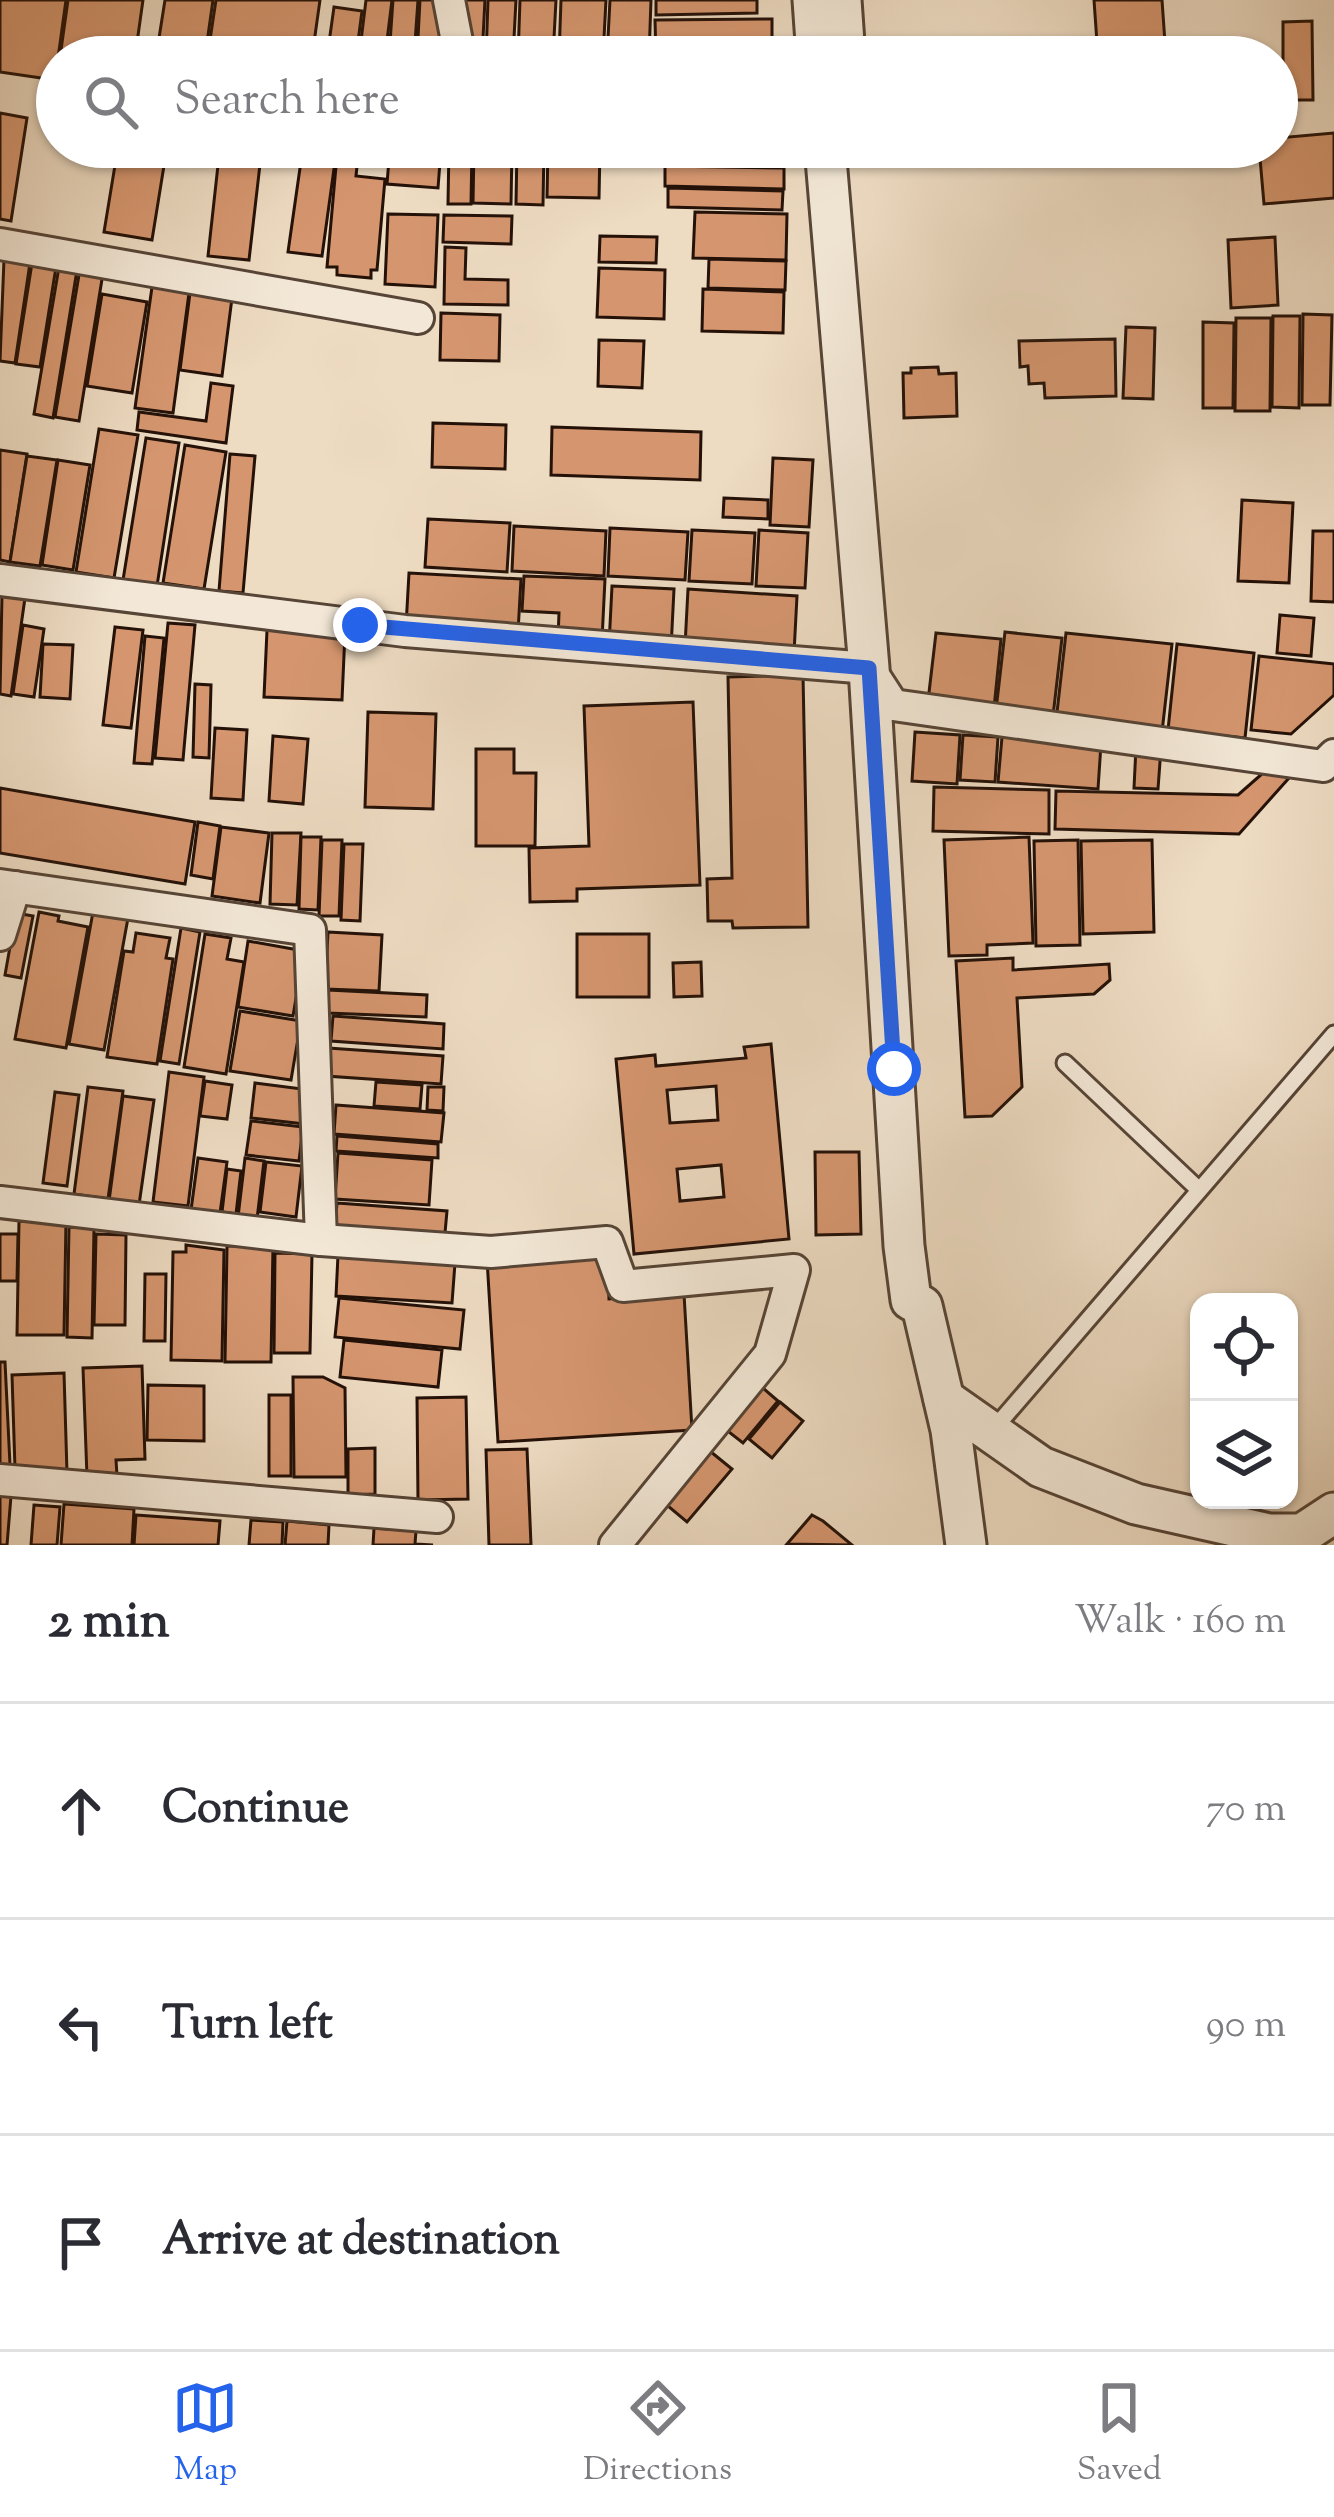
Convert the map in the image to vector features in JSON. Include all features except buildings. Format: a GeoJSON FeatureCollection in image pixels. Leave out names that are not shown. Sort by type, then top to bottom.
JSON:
{"type":"FeatureCollection","features":[{"type":"Feature","properties":{"kind":"street"},"geometry":{"type":"LineString","coordinates":[[449,0],[456,36]]}},
{"type":"Feature","properties":{"kind":"street"},"geometry":{"type":"LineString","coordinates":[[813,0],[816,36]]}},
{"type":"Feature","properties":{"kind":"street"},"geometry":{"type":"LineString","coordinates":[[842,0],[844,36]]}},
{"type":"Feature","properties":{"kind":"street"},"geometry":{"type":"LineString","coordinates":[[827,168],[869,668],[910,1300],[922,1306],[962,1421],[993,1545]]}},
{"type":"Feature","properties":{"kind":"street"},"geometry":{"type":"LineString","coordinates":[[854,168],[930,1296],[922,1306]]}},
{"type":"Feature","properties":{"kind":"street"},"geometry":{"type":"LineString","coordinates":[[0,244],[418,318]]}},
{"type":"Feature","properties":{"kind":"street"},"geometry":{"type":"LineString","coordinates":[[0,580],[405,631],[869,668]]}},
{"type":"Feature","properties":{"kind":"street"},"geometry":{"type":"LineString","coordinates":[[869,668],[893,705],[1323,766],[1334,755]]}},
{"type":"Feature","properties":{"kind":"street"},"geometry":{"type":"LineString","coordinates":[[0,935],[8,886],[310,930],[321,1240]]}},
{"type":"Feature","properties":{"kind":"street"},"geometry":{"type":"LineString","coordinates":[[0,1202],[321,1240],[491,1252],[607,1242],[623,1286],[794,1270],[770,1354],[614,1545]]}},
{"type":"Feature","properties":{"kind":"street"},"geometry":{"type":"LineString","coordinates":[[962,1421],[1042,1467],[1088,1487],[1204,1521],[1269,1534],[1302,1534],[1334,1512]]}},
{"type":"Feature","properties":{"kind":"street"},"geometry":{"type":"LineString","coordinates":[[962,1421],[966,1545]]}},
{"type":"Feature","properties":{"kind":"street"},"geometry":{"type":"LineString","coordinates":[[0,1480],[437,1516]]}},
{"type":"Feature","properties":{"kind":"lane"},"geometry":{"type":"LineString","coordinates":[[962,1421],[1198,1190],[1334,1034]]}},
{"type":"Feature","properties":{"kind":"lane"},"geometry":{"type":"LineString","coordinates":[[1065,1063],[1198,1190]]}},
{"type":"Feature","properties":{"kind":"lane"},"geometry":{"type":"LineString","coordinates":[[1306,1545],[1334,1512]]}},
{"type":"Feature","properties":{"kind":"route"},"geometry":{"type":"LineString","coordinates":[[360,625],[869,668],[894,1069]]}}]}
